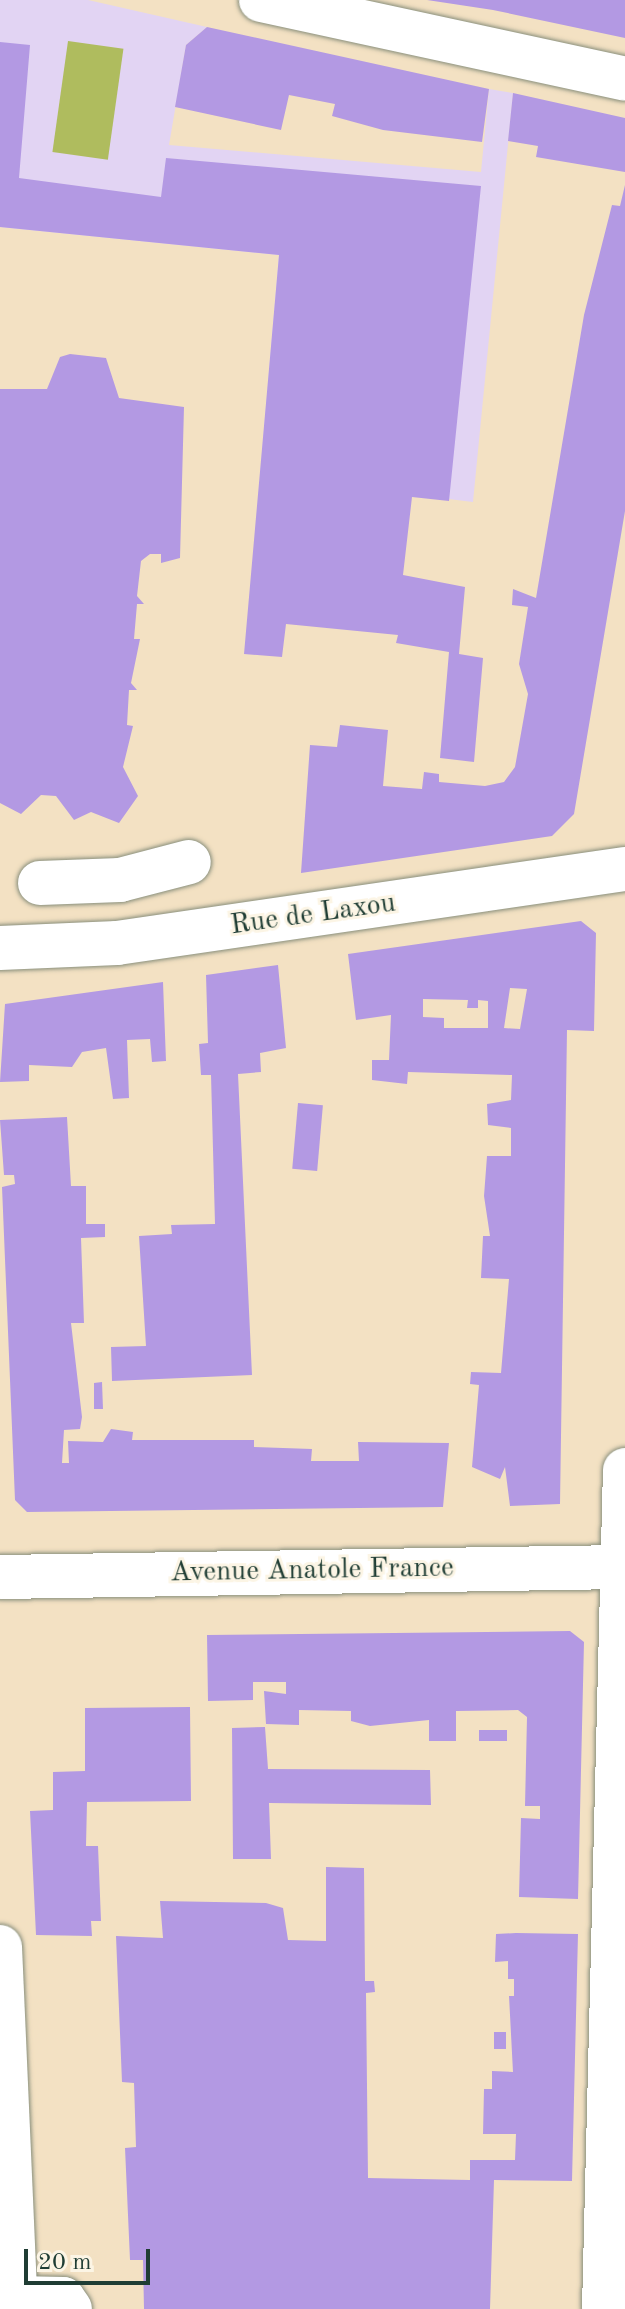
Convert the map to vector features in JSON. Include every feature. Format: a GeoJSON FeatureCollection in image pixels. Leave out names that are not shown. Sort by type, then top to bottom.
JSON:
{"type":"FeatureCollection","features":[{"type":"Feature","properties":{"kind":"street"},"geometry":{"type":"LineString","coordinates":[[261,0],[625,79]]}},
{"type":"Feature","properties":{"kind":"street"},"geometry":{"type":"LineString","coordinates":[[40,883],[120,880],[189,862]]}},
{"type":"Feature","properties":{"kind":"street","name":"Rue de Laxou"},"geometry":{"type":"LineString","coordinates":[[0,948],[117,943],[625,869]]}},
{"type":"Feature","properties":{"kind":"street"},"geometry":{"type":"LineString","coordinates":[[604,2309],[625,1470]]}},
{"type":"Feature","properties":{"kind":"street","name":"Avenue Anatole France"},"geometry":{"type":"LineString","coordinates":[[0,1577],[624,1567]]}},
{"type":"Feature","properties":{"kind":"street"},"geometry":{"type":"LineString","coordinates":[[0,1947],[4,2121],[15,2304],[63,2299],[70,2309]]}},
{"type":"Feature","properties":{"kind":"shaded area"},"geometry":{"type":"Polygon","coordinates":[[[0,0],[88,0],[207,27],[186,45],[169,145],[481,172],[489,89],[513,93],[473,502],[260,476],[279,255],[0,227],[0,0]]]}},
{"type":"Feature","properties":{"kind":"green space"},"geometry":{"type":"Polygon","coordinates":[[[68,41],[123,49],[108,160],[52,152],[68,41]]]}},
{"type":"Feature","properties":{"kind":"building"},"geometry":{"type":"Polygon","coordinates":[[[427,0],[625,0],[625,38],[493,10],[427,0]]]}},
{"type":"Feature","properties":{"kind":"building"},"geometry":{"type":"Polygon","coordinates":[[[207,27],[489,89],[482,142],[383,130],[332,116],[335,104],[289,95],[281,130],[175,107],[186,45],[207,27]]]}},
{"type":"Feature","properties":{"kind":"building"},"geometry":{"type":"Polygon","coordinates":[[[0,42],[30,45],[19,178],[161,197],[166,158],[481,186],[449,501],[412,497],[403,575],[465,587],[459,654],[483,658],[474,762],[440,758],[449,652],[396,643],[398,635],[286,624],[282,657],[244,654],[279,255],[0,227],[0,42]]]}},
{"type":"Feature","properties":{"kind":"building"},"geometry":{"type":"Polygon","coordinates":[[[513,93],[625,118],[625,172],[536,157],[538,146],[508,141],[513,93]]]}},
{"type":"Feature","properties":{"kind":"building"},"geometry":{"type":"Polygon","coordinates":[[[625,185],[625,511],[574,814],[552,836],[301,873],[310,745],[337,747],[340,725],[388,730],[383,786],[422,789],[424,772],[439,774],[439,782],[485,786],[504,782],[515,767],[528,694],[519,664],[528,607],[512,605],[513,589],[536,598],[584,315],[612,205],[620,206],[625,185]]]}},
{"type":"Feature","properties":{"kind":"building"},"geometry":{"type":"Polygon","coordinates":[[[70,354],[106,358],[119,398],[184,407],[180,558],[161,563],[161,554],[150,554],[141,561],[137,596],[144,604],[137,604],[134,639],[140,639],[131,683],[137,690],[129,690],[127,725],[133,726],[123,767],[138,796],[119,823],[91,812],[74,820],[56,796],[41,795],[21,814],[0,803],[0,389],[47,389],[60,357],[70,354]]]}},
{"type":"Feature","properties":{"kind":"building"},"geometry":{"type":"Polygon","coordinates":[[[581,921],[596,933],[594,1031],[567,1030],[560,1504],[510,1506],[505,1467],[500,1479],[472,1467],[479,1385],[470,1384],[471,1372],[501,1373],[509,1279],[481,1278],[483,1236],[490,1236],[484,1196],[487,1156],[511,1156],[511,1128],[488,1125],[487,1104],[511,1100],[512,1075],[408,1072],[407,1084],[372,1080],[372,1060],[389,1060],[391,1015],[356,1020],[348,954],[581,921]],[[510,988],[504,1028],[520,1029],[527,989],[510,988]],[[423,999],[423,1017],[444,1018],[444,1028],[488,1028],[488,1001],[478,1000],[478,1008],[467,1008],[468,1000],[423,999]]]}},
{"type":"Feature","properties":{"kind":"building"},"geometry":{"type":"Polygon","coordinates":[[[278,965],[286,1048],[260,1053],[261,1072],[238,1074],[252,1375],[112,1381],[111,1347],[146,1346],[139,1236],[172,1234],[171,1225],[215,1224],[211,1075],[201,1075],[199,1044],[208,1043],[206,975],[278,965]]]}},
{"type":"Feature","properties":{"kind":"building"},"geometry":{"type":"Polygon","coordinates":[[[163,982],[166,1061],[152,1062],[150,1039],[127,1040],[129,1098],[113,1099],[106,1048],[82,1052],[72,1067],[29,1065],[29,1081],[0,1082],[5,1004],[163,982]]]}},
{"type":"Feature","properties":{"kind":"building"},"geometry":{"type":"Polygon","coordinates":[[[298,1103],[323,1105],[317,1171],[292,1169],[298,1103]]]}},
{"type":"Feature","properties":{"kind":"building"},"geometry":{"type":"Polygon","coordinates":[[[67,1117],[71,1186],[86,1186],[86,1224],[105,1224],[105,1237],[81,1238],[84,1323],[71,1323],[82,1417],[80,1429],[64,1430],[62,1463],[69,1463],[68,1441],[103,1442],[111,1429],[133,1432],[132,1440],[254,1440],[254,1447],[312,1449],[311,1461],[359,1461],[358,1442],[449,1443],[443,1507],[27,1512],[15,1500],[2,1187],[15,1184],[14,1175],[4,1175],[0,1120],[67,1117]]]}},
{"type":"Feature","properties":{"kind":"building"},"geometry":{"type":"Polygon","coordinates":[[[102,1382],[103,1409],[94,1409],[94,1383],[102,1382]]]}},
{"type":"Feature","properties":{"kind":"building"},"geometry":{"type":"Polygon","coordinates":[[[570,1631],[584,1642],[578,1899],[519,1897],[521,1818],[540,1819],[540,1806],[525,1806],[527,1717],[518,1710],[456,1711],[456,1741],[429,1741],[429,1720],[370,1726],[351,1721],[351,1711],[299,1710],[299,1725],[266,1724],[264,1691],[286,1694],[286,1682],[253,1682],[253,1700],[208,1701],[207,1635],[570,1631]]]}},
{"type":"Feature","properties":{"kind":"building"},"geometry":{"type":"Polygon","coordinates":[[[190,1707],[191,1801],[87,1802],[86,1846],[98,1846],[101,1921],[91,1921],[92,1936],[36,1935],[30,1811],[53,1810],[53,1772],[85,1771],[85,1708],[190,1707]]]}},
{"type":"Feature","properties":{"kind":"building"},"geometry":{"type":"Polygon","coordinates":[[[265,1727],[268,1769],[430,1770],[431,1805],[269,1803],[271,1859],[233,1859],[232,1728],[265,1727]]]}},
{"type":"Feature","properties":{"kind":"building"},"geometry":{"type":"Polygon","coordinates":[[[479,1730],[507,1730],[507,1741],[479,1741],[479,1730]]]}},
{"type":"Feature","properties":{"kind":"building"},"geometry":{"type":"Polygon","coordinates":[[[326,1867],[364,1868],[365,1981],[374,1981],[375,1992],[366,1993],[368,2178],[470,2180],[470,2160],[515,2160],[516,2134],[483,2134],[484,2089],[492,2089],[492,2071],[513,2072],[509,1996],[514,1996],[514,1979],[508,1979],[508,1961],[495,1962],[496,1934],[516,1933],[578,1934],[572,2181],[494,2180],[490,2309],[144,2309],[143,2260],[130,2260],[125,2148],[136,2147],[134,2083],[122,2082],[116,1936],[163,1938],[160,1901],[266,1903],[283,1908],[288,1940],[326,1941],[326,1867]]]}},
{"type":"Feature","properties":{"kind":"building"},"geometry":{"type":"Polygon","coordinates":[[[494,2032],[506,2032],[506,2049],[494,2049],[494,2032]]]}}]}
